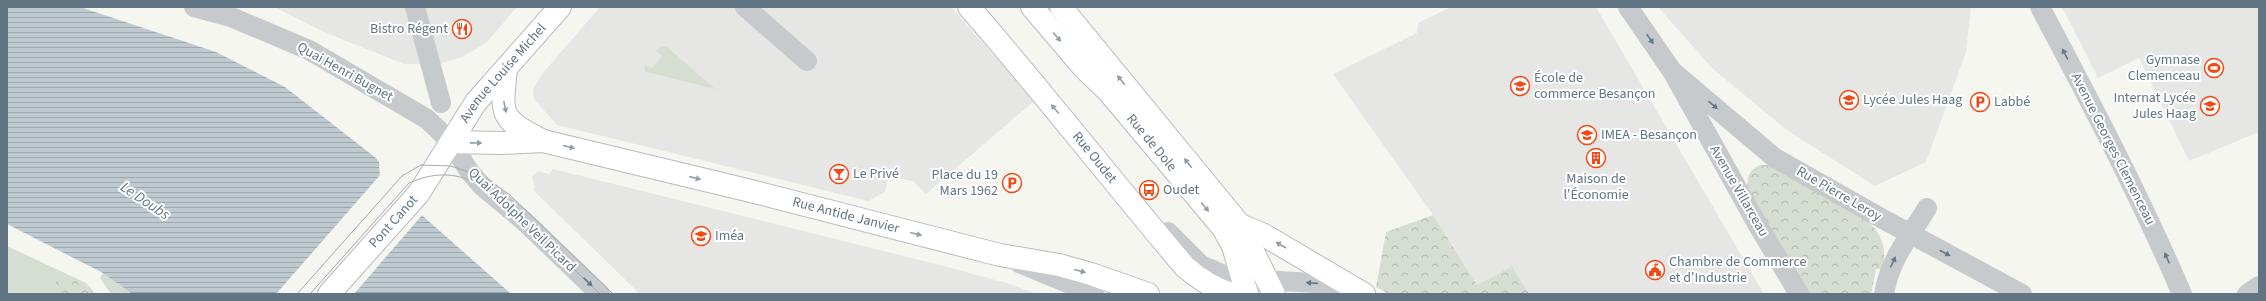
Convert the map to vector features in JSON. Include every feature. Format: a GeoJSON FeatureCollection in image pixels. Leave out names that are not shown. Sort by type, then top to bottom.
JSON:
{"type":"FeatureCollection","features":[{"type":"Feature","properties":{"kind":"main road","name":"Avenue Louise Michel"},"geometry":{"type":"LineString","coordinates":[[450,142],[476,102],[560,7]]}},
{"type":"Feature","properties":{"kind":"main road","name":"Rue Oudet"},"geometry":{"type":"LineString","coordinates":[[969,7],[1080,138],[1106,174],[1185,267],[1205,282],[1241,289]]}},
{"type":"Feature","properties":{"kind":"main road","name":"Rue de Dole"},"geometry":{"type":"LineString","coordinates":[[1061,7],[1240,225],[1270,286]]}},
{"type":"Feature","properties":{"kind":"main road","name":"Rue de Dole"},"geometry":{"type":"LineString","coordinates":[[1037,9],[1083,67],[1108,91],[1223,228],[1233,246],[1241,289]]}},
{"type":"Feature","properties":{"kind":"main road","name":"Rue Antide Janvier"},"geometry":{"type":"LineString","coordinates":[[506,69],[503,98],[504,111],[512,124],[543,141],[751,191],[1000,255],[1059,265],[1091,274],[1148,294]]}},
{"type":"Feature","properties":{"kind":"main road","name":"Rue Antide Janvier"},"geometry":{"type":"LineString","coordinates":[[450,142],[502,143],[543,141]]}},
{"type":"Feature","properties":{"kind":"main road","name":"Pont Canot"},"geometry":{"type":"LineString","coordinates":[[329,294],[419,193],[450,142]]}},
{"type":"Feature","properties":{"kind":"main road"},"geometry":{"type":"LineString","coordinates":[[1240,225],[1264,235],[1358,290]]}},
{"type":"Feature","properties":{"kind":"street","name":"Quai Henri Bugnet"},"geometry":{"type":"LineString","coordinates":[[194,7],[225,12],[309,50],[427,119],[450,142]]}},
{"type":"Feature","properties":{"kind":"street"},"geometry":{"type":"LineString","coordinates":[[415,7],[440,103]]}},
{"type":"Feature","properties":{"kind":"street"},"geometry":{"type":"LineString","coordinates":[[745,7],[807,61]]}},
{"type":"Feature","properties":{"kind":"street","name":"Avenue Villarceau"},"geometry":{"type":"LineString","coordinates":[[1628,7],[1672,71],[1745,202],[1799,294]]}},
{"type":"Feature","properties":{"kind":"street","name":"Avenue Georges Clemenceau"},"geometry":{"type":"LineString","coordinates":[[2040,7],[2086,93],[2162,248],[2182,294]]}},
{"type":"Feature","properties":{"kind":"street","name":"Rue Pierre Leroy"},"geometry":{"type":"LineString","coordinates":[[1672,71],[1775,158],[2022,294]]}},
{"type":"Feature","properties":{"kind":"street","name":"Quai Adolphe Veil Picard"},"geometry":{"type":"LineString","coordinates":[[450,142],[469,171],[482,186],[524,220],[600,294]]}},
{"type":"Feature","properties":{"kind":"street"},"geometry":{"type":"LineString","coordinates":[[1884,294],[1888,271],[1900,248],[1911,234],[1927,208]]}},
{"type":"Feature","properties":{"kind":"street"},"geometry":{"type":"LineString","coordinates":[[1000,255],[1094,294]]}},
{"type":"Feature","properties":{"kind":"street"},"geometry":{"type":"LineString","coordinates":[[1241,289],[1270,286],[1358,290]]}},
{"type":"Feature","properties":{"kind":"street"},"geometry":{"type":"LineString","coordinates":[[2247,294],[2259,286]]}},
{"type":"Feature","properties":{"kind":"shaded area"},"geometry":{"type":"Polygon","coordinates":[[[274,7],[517,7],[486,43],[462,57],[439,64],[404,64],[326,33],[274,7]]]}},
{"type":"Feature","properties":{"kind":"shaded area"},"geometry":{"type":"Polygon","coordinates":[[[600,7],[951,7],[1034,101],[926,194],[913,181],[888,177],[885,192],[868,201],[557,125],[534,99],[533,89],[542,74],[600,7]]]}},
{"type":"Feature","properties":{"kind":"shaded area"},"geometry":{"type":"Polygon","coordinates":[[[1451,7],[1596,7],[1764,294],[1529,294],[1512,266],[1477,285],[1433,215],[1333,74],[1417,33],[1418,23],[1451,7]]]}},
{"type":"Feature","properties":{"kind":"shaded area","name":"Lycée Jules Haag"},"geometry":{"type":"Polygon","coordinates":[[[1658,7],[1971,7],[1966,52],[1926,162],[1875,186],[1788,131],[1713,69],[1658,7]]]}},
{"type":"Feature","properties":{"kind":"shaded area","name":"Internat Lycée Jules Haag"},"geometry":{"type":"Polygon","coordinates":[[[2062,7],[2259,7],[2259,132],[2189,161],[2139,58],[2098,78],[2062,7]]]}},
{"type":"Feature","properties":{"kind":"shaded area","name":"Iméa"},"geometry":{"type":"Polygon","coordinates":[[[553,169],[940,265],[1010,284],[1037,294],[640,294],[533,190],[535,188],[532,177],[538,171],[549,174],[553,169]]]}},
{"type":"Feature","properties":{"kind":"green space"},"geometry":{"type":"Polygon","coordinates":[[[662,46],[668,48],[715,89],[646,72],[644,68],[646,65],[652,68],[662,56],[656,51],[662,46]]]}},
{"type":"Feature","properties":{"kind":"green space"},"geometry":{"type":"Polygon","coordinates":[[[1760,165],[1769,165],[1866,219],[1871,224],[1882,241],[1884,248],[1884,261],[1882,269],[1876,269],[1871,294],[1805,294],[1748,192],[1747,183],[1750,172],[1760,165]]]}},
{"type":"Feature","properties":{"kind":"green space"},"geometry":{"type":"Polygon","coordinates":[[[1433,215],[1477,285],[1512,266],[1529,294],[1389,294],[1376,287],[1386,232],[1433,215]]]}},
{"type":"Feature","properties":{"kind":"green space"},"geometry":{"type":"Polygon","coordinates":[[[7,246],[86,283],[95,294],[7,294],[7,246]]]}},
{"type":"Feature","properties":{"kind":"green space"},"geometry":{"type":"Polygon","coordinates":[[[103,273],[132,294],[111,294],[100,278],[103,273]]]}},
{"type":"Feature","properties":{"kind":"green space"},"geometry":{"type":"Polygon","coordinates":[[[57,277],[86,283],[93,291],[93,294],[53,294],[57,277]]]}},
{"type":"Feature","properties":{"kind":"water","name":"Le Doubs"},"geometry":{"type":"Polygon","coordinates":[[[7,7],[80,7],[216,52],[285,87],[376,158],[379,162],[380,178],[511,294],[132,294],[103,273],[7,224],[7,7]]]}},
{"type":"Feature","properties":{"kind":"pier"},"geometry":{"type":"Polygon","coordinates":[[[381,174],[382,177],[423,214],[354,294],[276,294],[381,174]]]}},
{"type":"Feature","properties":{"kind":"tram line"},"geometry":{"type":"LineString","coordinates":[[297,294],[402,176],[421,165],[451,166],[488,179],[510,195],[613,294]]}},
{"type":"Feature","properties":{"kind":"tram line"},"geometry":{"type":"LineString","coordinates":[[310,294],[409,183],[429,176],[447,175],[464,178],[494,194],[600,294]]}},
{"type":"Feature","properties":{"kind":"place","name":"Bistro Régent"},"geometry":{"type":"Point","coordinates":[462,29]}},
{"type":"Feature","properties":{"kind":"place","name":"Gymnase Clemenceau"},"geometry":{"type":"Point","coordinates":[2214,68]}},
{"type":"Feature","properties":{"kind":"place","name":"École de commerce Besançon"},"geometry":{"type":"Point","coordinates":[1520,86]}},
{"type":"Feature","properties":{"kind":"place","name":"Lycée Jules Haag"},"geometry":{"type":"Point","coordinates":[1849,100]}},
{"type":"Feature","properties":{"kind":"place","name":"Labbé"},"geometry":{"type":"Point","coordinates":[1980,102]}},
{"type":"Feature","properties":{"kind":"place","name":"Internat Lycée Jules Haag"},"geometry":{"type":"Point","coordinates":[2210,106]}},
{"type":"Feature","properties":{"kind":"place","name":"IMEA - Besançon"},"geometry":{"type":"Point","coordinates":[1587,135]}},
{"type":"Feature","properties":{"kind":"place","name":"Maison de l'Économie"},"geometry":{"type":"Point","coordinates":[1596,158]}},
{"type":"Feature","properties":{"kind":"place","name":"Le Privé"},"geometry":{"type":"Point","coordinates":[839,174]}},
{"type":"Feature","properties":{"kind":"place","name":"Place du 19 Mars 1962"},"geometry":{"type":"Point","coordinates":[1012,183]}},
{"type":"Feature","properties":{"kind":"place","name":"Oudet"},"geometry":{"type":"Point","coordinates":[1149,190]}},
{"type":"Feature","properties":{"kind":"place","name":"Iméa"},"geometry":{"type":"Point","coordinates":[701,236]}},
{"type":"Feature","properties":{"kind":"place","name":"Chambre de Commerce et d'Industrie"},"geometry":{"type":"Point","coordinates":[1655,270]}}]}
